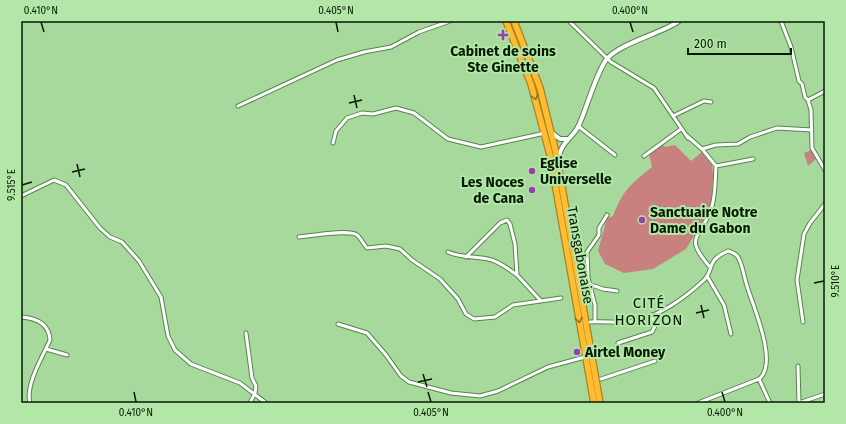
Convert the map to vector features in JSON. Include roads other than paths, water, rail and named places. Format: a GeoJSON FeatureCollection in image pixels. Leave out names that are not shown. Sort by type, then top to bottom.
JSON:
{"type":"FeatureCollection","features":[{"type":"Feature","properties":{"kind":"highway","name":"Transgabonaise"},"geometry":{"type":"LineString","coordinates":[[506,21],[528,72],[545,133],[594,403]]}},
{"type":"Feature","properties":{"kind":"highway","name":"Transgabonaise"},"geometry":{"type":"LineString","coordinates":[[514,21],[536,76],[552,133],[600,403]]}},
{"type":"Feature","properties":{"kind":"street"},"geometry":{"type":"LineString","coordinates":[[238,106],[337,60],[351,55],[391,47],[419,32],[450,21]]}},
{"type":"Feature","properties":{"kind":"street"},"geometry":{"type":"LineString","coordinates":[[569,21],[607,59],[654,88],[687,137],[702,149],[716,166],[711,209],[696,239],[696,247],[699,255],[710,267]]}},
{"type":"Feature","properties":{"kind":"street"},"geometry":{"type":"LineString","coordinates":[[558,163],[561,149],[578,126],[607,59],[622,49],[679,21]]}},
{"type":"Feature","properties":{"kind":"street"},"geometry":{"type":"LineString","coordinates":[[781,21],[799,81],[802,84],[805,96],[808,100],[812,130],[812,148],[825,170]]}},
{"type":"Feature","properties":{"kind":"street"},"geometry":{"type":"LineString","coordinates":[[808,100],[825,91]]}},
{"type":"Feature","properties":{"kind":"street"},"geometry":{"type":"LineString","coordinates":[[673,116],[704,101],[711,102]]}},
{"type":"Feature","properties":{"kind":"street"},"geometry":{"type":"LineString","coordinates":[[333,143],[336,131],[347,118],[362,113],[373,114],[396,108],[414,114],[448,139],[473,146],[481,147],[545,133]]}},
{"type":"Feature","properties":{"kind":"street"},"geometry":{"type":"LineString","coordinates":[[578,126],[615,155]]}},
{"type":"Feature","properties":{"kind":"street"},"geometry":{"type":"LineString","coordinates":[[702,149],[716,145],[738,144],[748,138],[777,128],[812,130]]}},
{"type":"Feature","properties":{"kind":"street"},"geometry":{"type":"LineString","coordinates":[[644,156],[681,129]]}},
{"type":"Feature","properties":{"kind":"street"},"geometry":{"type":"LineString","coordinates":[[552,133],[560,139],[569,139]]}},
{"type":"Feature","properties":{"kind":"street"},"geometry":{"type":"LineString","coordinates":[[716,166],[753,159]]}},
{"type":"Feature","properties":{"kind":"street"},"geometry":{"type":"LineString","coordinates":[[21,196],[54,180],[66,185],[100,228],[110,237],[122,242],[151,279],[161,297],[168,336],[175,350],[191,364],[240,383],[255,393],[266,403]]}},
{"type":"Feature","properties":{"kind":"street"},"geometry":{"type":"LineString","coordinates":[[803,322],[797,285],[804,234],[810,223],[825,204]]}},
{"type":"Feature","properties":{"kind":"street"},"geometry":{"type":"LineString","coordinates":[[595,322],[595,305],[589,284],[587,252],[599,235],[599,228],[607,215]]}},
{"type":"Feature","properties":{"kind":"street"},"geometry":{"type":"LineString","coordinates":[[466,257],[500,223],[507,220],[510,224],[515,244],[517,275]]}},
{"type":"Feature","properties":{"kind":"street"},"geometry":{"type":"LineString","coordinates":[[299,237],[325,233],[352,234],[358,236],[367,248],[386,246],[400,250],[440,279],[458,299],[466,314],[474,319],[495,317],[513,305],[561,298]]}},
{"type":"Feature","properties":{"kind":"street"},"geometry":{"type":"LineString","coordinates":[[590,322],[632,321],[652,316],[687,295],[707,276],[710,267],[716,258],[728,251],[737,256],[741,263],[766,344],[765,371],[759,379],[698,403]]}},
{"type":"Feature","properties":{"kind":"street"},"geometry":{"type":"LineString","coordinates":[[448,252],[466,257],[489,259],[498,262],[517,275],[541,301]]}},
{"type":"Feature","properties":{"kind":"street"},"geometry":{"type":"LineString","coordinates":[[707,276],[724,305],[731,334]]}},
{"type":"Feature","properties":{"kind":"street"},"geometry":{"type":"LineString","coordinates":[[589,284],[603,289],[617,291]]}},
{"type":"Feature","properties":{"kind":"street"},"geometry":{"type":"LineString","coordinates":[[21,316],[40,321],[46,327],[50,340],[38,363],[32,382],[30,403]]}},
{"type":"Feature","properties":{"kind":"street"},"geometry":{"type":"LineString","coordinates":[[618,343],[652,332],[655,326],[652,316]]}},
{"type":"Feature","properties":{"kind":"street"},"geometry":{"type":"LineString","coordinates":[[338,324],[367,333],[386,355],[401,376],[409,382],[466,395],[480,396],[498,391],[548,367],[585,357]]}},
{"type":"Feature","properties":{"kind":"street"},"geometry":{"type":"LineString","coordinates":[[246,334],[252,378],[256,386],[255,393],[250,403]]}},
{"type":"Feature","properties":{"kind":"street"},"geometry":{"type":"LineString","coordinates":[[46,349],[67,355]]}},
{"type":"Feature","properties":{"kind":"street"},"geometry":{"type":"LineString","coordinates":[[601,379],[655,361]]}},
{"type":"Feature","properties":{"kind":"street"},"geometry":{"type":"LineString","coordinates":[[798,366],[799,403],[825,394]]}},
{"type":"Feature","properties":{"kind":"street"},"geometry":{"type":"LineString","coordinates":[[759,379],[770,403]]}},
{"type":"Feature","properties":{"kind":"place","name":"Cabinet de soins Ste Ginette"},"geometry":{"type":"Point","coordinates":[503,35]}},
{"type":"Feature","properties":{"kind":"place","name":"Eglise Universelle"},"geometry":{"type":"Point","coordinates":[532,171]}},
{"type":"Feature","properties":{"kind":"place","name":"Les Noces de Cana"},"geometry":{"type":"Point","coordinates":[532,190]}},
{"type":"Feature","properties":{"kind":"place","name":"Sanctuaire Notre Dame du Gabon"},"geometry":{"type":"Point","coordinates":[642,220]}},
{"type":"Feature","properties":{"kind":"place","name":"Airtel Money"},"geometry":{"type":"Point","coordinates":[577,352]}},
{"type":"Feature","properties":{"kind":"district","name":"CITÉ HORIZON"},"geometry":{"type":"Point","coordinates":[649,312]}}]}
